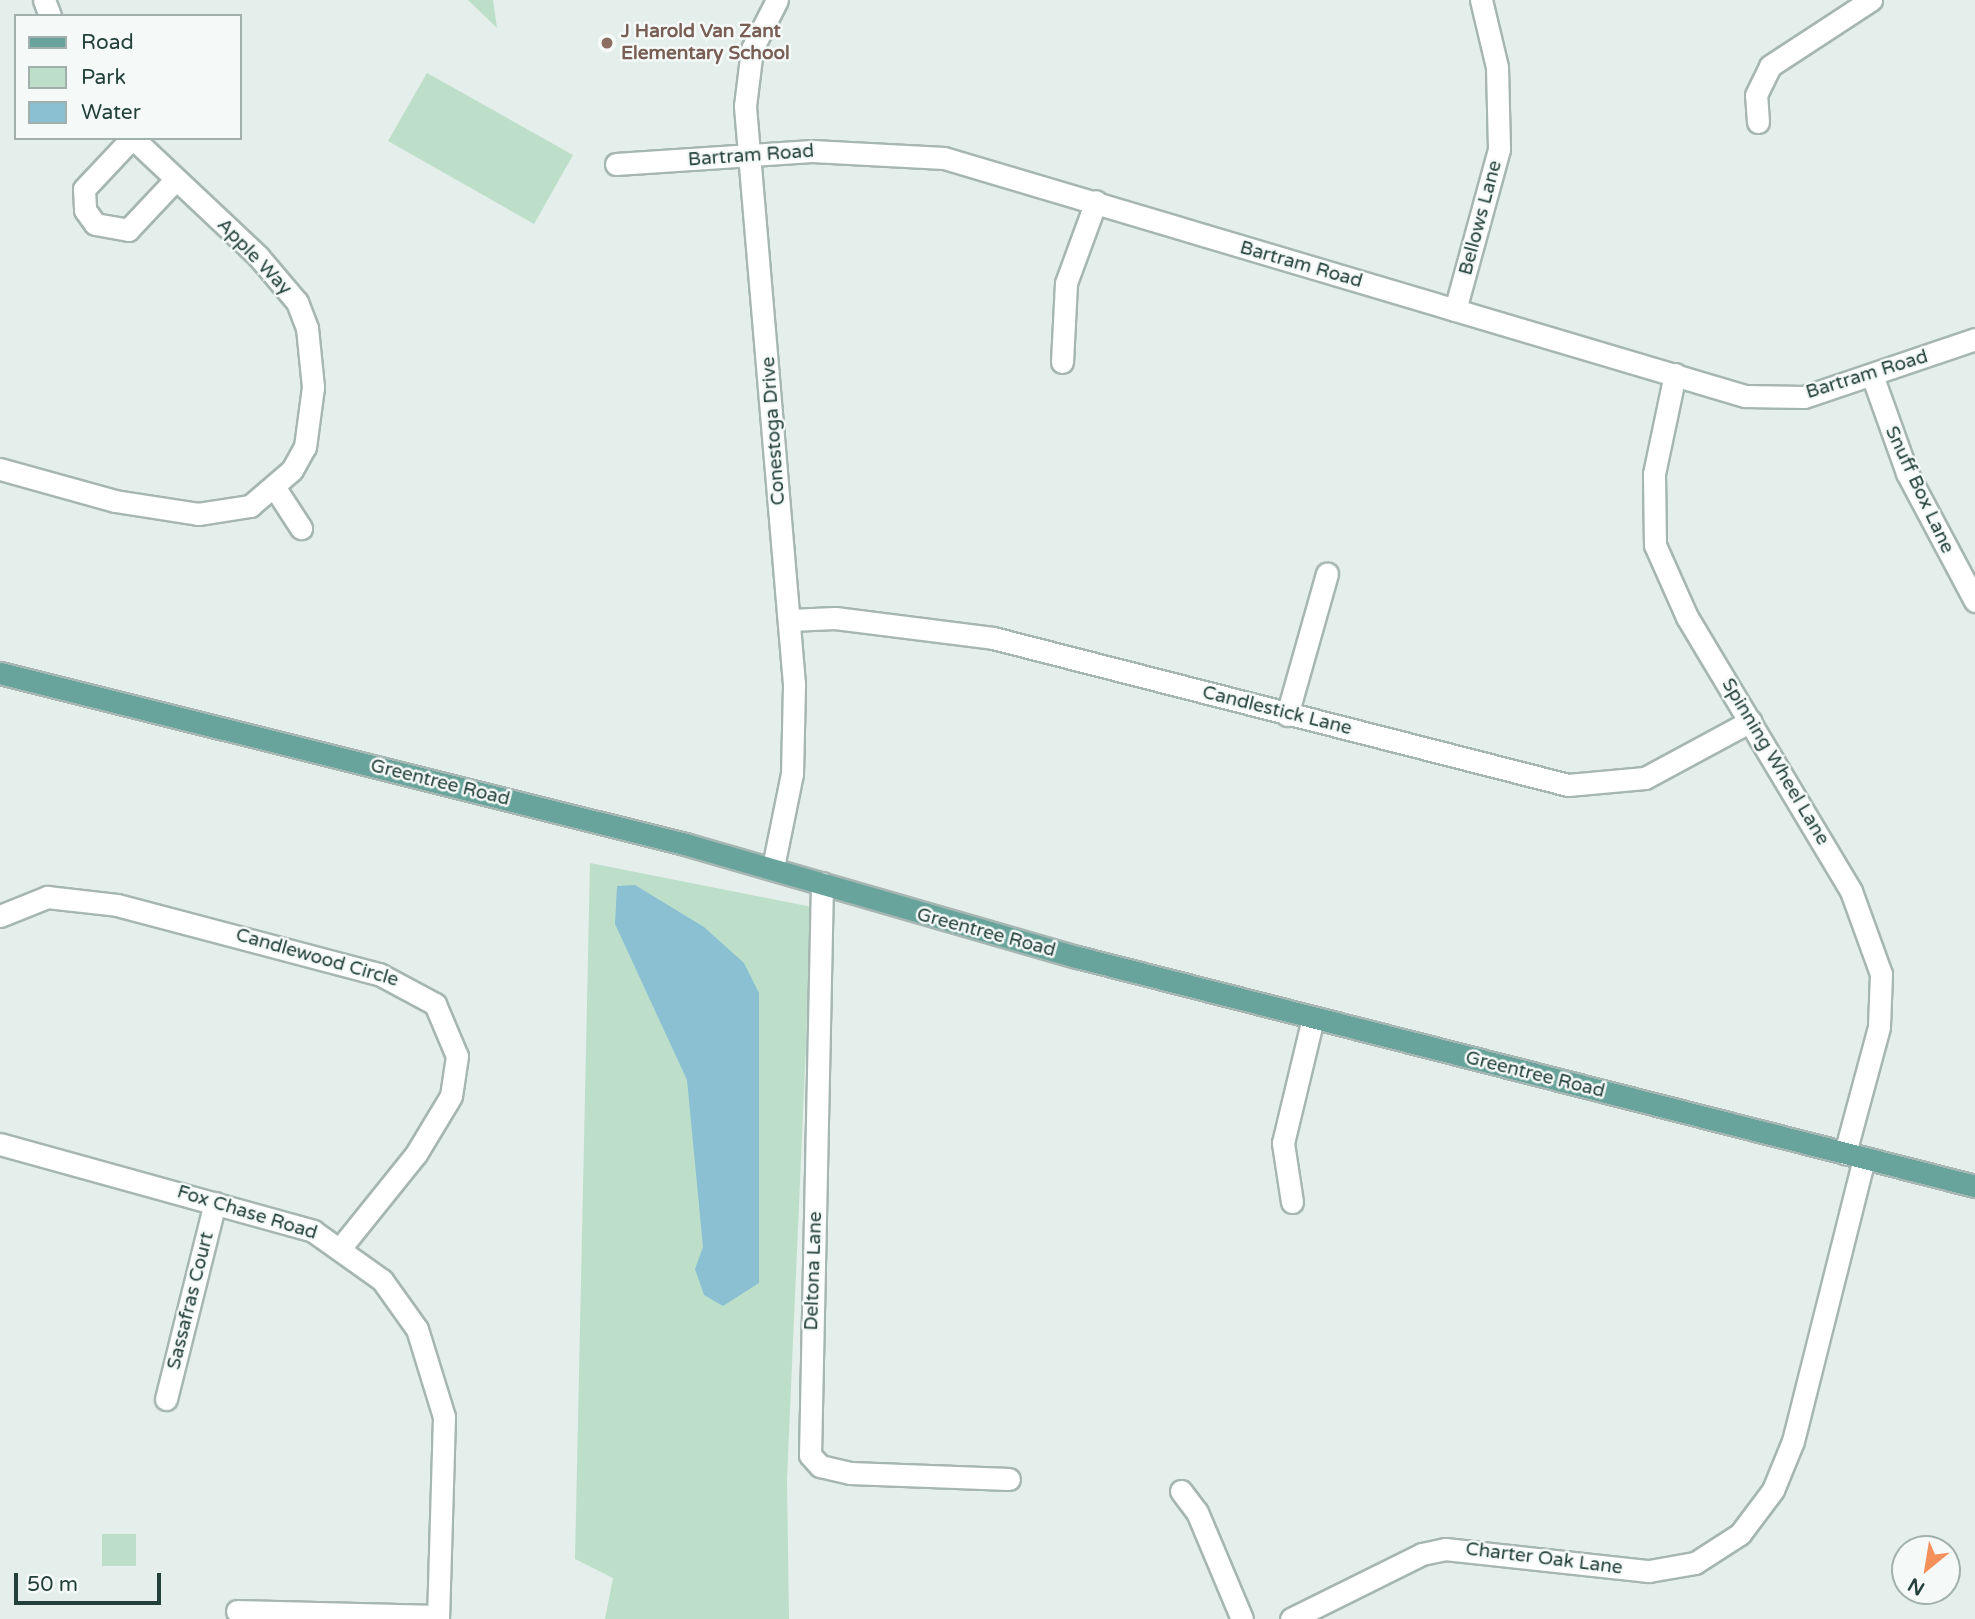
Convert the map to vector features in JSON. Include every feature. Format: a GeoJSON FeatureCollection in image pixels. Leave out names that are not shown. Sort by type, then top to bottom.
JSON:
{"type":"FeatureCollection","features":[{"type":"Feature","properties":{"kind":"main road","name":"Greentree Road"},"geometry":{"type":"LineString","coordinates":[[0,673],[773,867],[822,883],[849,896],[1975,1186]]}},
{"type":"Feature","properties":{"kind":"street","name":"Conestoga Drive"},"geometry":{"type":"LineString","coordinates":[[773,867],[794,747],[790,621],[748,157],[746,78],[752,49],[776,0]]}},
{"type":"Feature","properties":{"kind":"street","name":"Bellows Lane"},"geometry":{"type":"LineString","coordinates":[[1455,310],[1499,149],[1500,94],[1482,0]]}},
{"type":"Feature","properties":{"kind":"street"},"geometry":{"type":"LineString","coordinates":[[1758,121],[1756,95],[1770,65],[1871,0]]}},
{"type":"Feature","properties":{"kind":"street"},"geometry":{"type":"LineString","coordinates":[[130,140],[84,189],[85,210],[95,224],[128,230],[176,179]]}},
{"type":"Feature","properties":{"kind":"street","name":"Apple Way"},"geometry":{"type":"LineString","coordinates":[[0,469],[115,501],[198,514],[250,506],[275,488],[305,447],[312,417],[307,328],[280,278],[134,140]]}},
{"type":"Feature","properties":{"kind":"street","name":"Bartram Road"},"geometry":{"type":"LineString","coordinates":[[616,164],[906,151],[1096,201],[1455,310],[1675,374],[1775,399],[1804,397],[1975,339]]}},
{"type":"Feature","properties":{"kind":"street"},"geometry":{"type":"LineString","coordinates":[[1062,362],[1066,283],[1096,201]]}},
{"type":"Feature","properties":{"kind":"street","name":"Spinning Wheel Lane"},"geometry":{"type":"LineString","coordinates":[[1675,374],[1654,474],[1654,545],[1688,617],[1851,891],[1881,974],[1879,1027],[1854,1156]]}},
{"type":"Feature","properties":{"kind":"street","name":"Snuff Box Lane"},"geometry":{"type":"LineString","coordinates":[[1872,375],[1907,473],[1975,601]]}},
{"type":"Feature","properties":{"kind":"street"},"geometry":{"type":"LineString","coordinates":[[275,488],[301,528]]}},
{"type":"Feature","properties":{"kind":"street"},"geometry":{"type":"LineString","coordinates":[[1287,715],[1327,574]]}},
{"type":"Feature","properties":{"kind":"street","name":"Candlestick Lane"},"geometry":{"type":"LineString","coordinates":[[790,621],[835,618],[993,638],[1287,715],[1595,787],[1645,778],[1751,721]]}},
{"type":"Feature","properties":{"kind":"street","name":"Deltona Lane"},"geometry":{"type":"LineString","coordinates":[[822,883],[810,1455],[820,1466],[850,1473],[1009,1479]]}},
{"type":"Feature","properties":{"kind":"street","name":"Candlewood Circle"},"geometry":{"type":"LineString","coordinates":[[0,916],[47,897],[117,905],[379,974],[435,1004],[457,1056],[451,1096],[422,1145],[342,1246]]}},
{"type":"Feature","properties":{"kind":"street"},"geometry":{"type":"LineString","coordinates":[[1292,1202],[1283,1143],[1313,1017]]}},
{"type":"Feature","properties":{"kind":"street","name":"Fox Chase Road"},"geometry":{"type":"LineString","coordinates":[[0,1144],[313,1231],[342,1246],[401,1303],[439,1387],[445,1448],[438,1618]]}},
{"type":"Feature","properties":{"kind":"street","name":"Charter Oak Lane"},"geometry":{"type":"LineString","coordinates":[[1291,1619],[1422,1554],[1445,1549],[1649,1571],[1695,1563],[1740,1534],[1773,1490],[1793,1441],[1854,1156]]}},
{"type":"Feature","properties":{"kind":"street","name":"Sassafras Court"},"geometry":{"type":"LineString","coordinates":[[166,1399],[215,1203]]}},
{"type":"Feature","properties":{"kind":"street"},"geometry":{"type":"LineString","coordinates":[[1181,1491],[1197,1512],[1242,1619]]}},
{"type":"Feature","properties":{"kind":"street"},"geometry":{"type":"LineString","coordinates":[[237,1611],[438,1618]]}},
{"type":"Feature","properties":{"kind":"green space"},"geometry":{"type":"Polygon","coordinates":[[[468,0],[493,0],[497,28],[468,0]]]}},
{"type":"Feature","properties":{"kind":"green space"},"geometry":{"type":"Polygon","coordinates":[[[427,73],[573,155],[534,224],[388,141],[427,73]]]}},
{"type":"Feature","properties":{"kind":"green space"},"geometry":{"type":"Polygon","coordinates":[[[590,863],[812,907],[787,1479],[789,1619],[605,1619],[613,1578],[575,1559],[590,863]]]}},
{"type":"Feature","properties":{"kind":"green space"},"geometry":{"type":"Polygon","coordinates":[[[102,1534],[136,1534],[136,1566],[102,1566],[102,1534]]]}},
{"type":"Feature","properties":{"kind":"water"},"geometry":{"type":"Polygon","coordinates":[[[635,885],[704,927],[744,963],[759,993],[759,1283],[723,1306],[704,1295],[695,1269],[703,1247],[687,1080],[615,924],[617,886],[635,885]]]}},
{"type":"Feature","properties":{"kind":"place","name":"J Harold Van Zant Elementary School"},"geometry":{"type":"Point","coordinates":[607,43]}}]}
